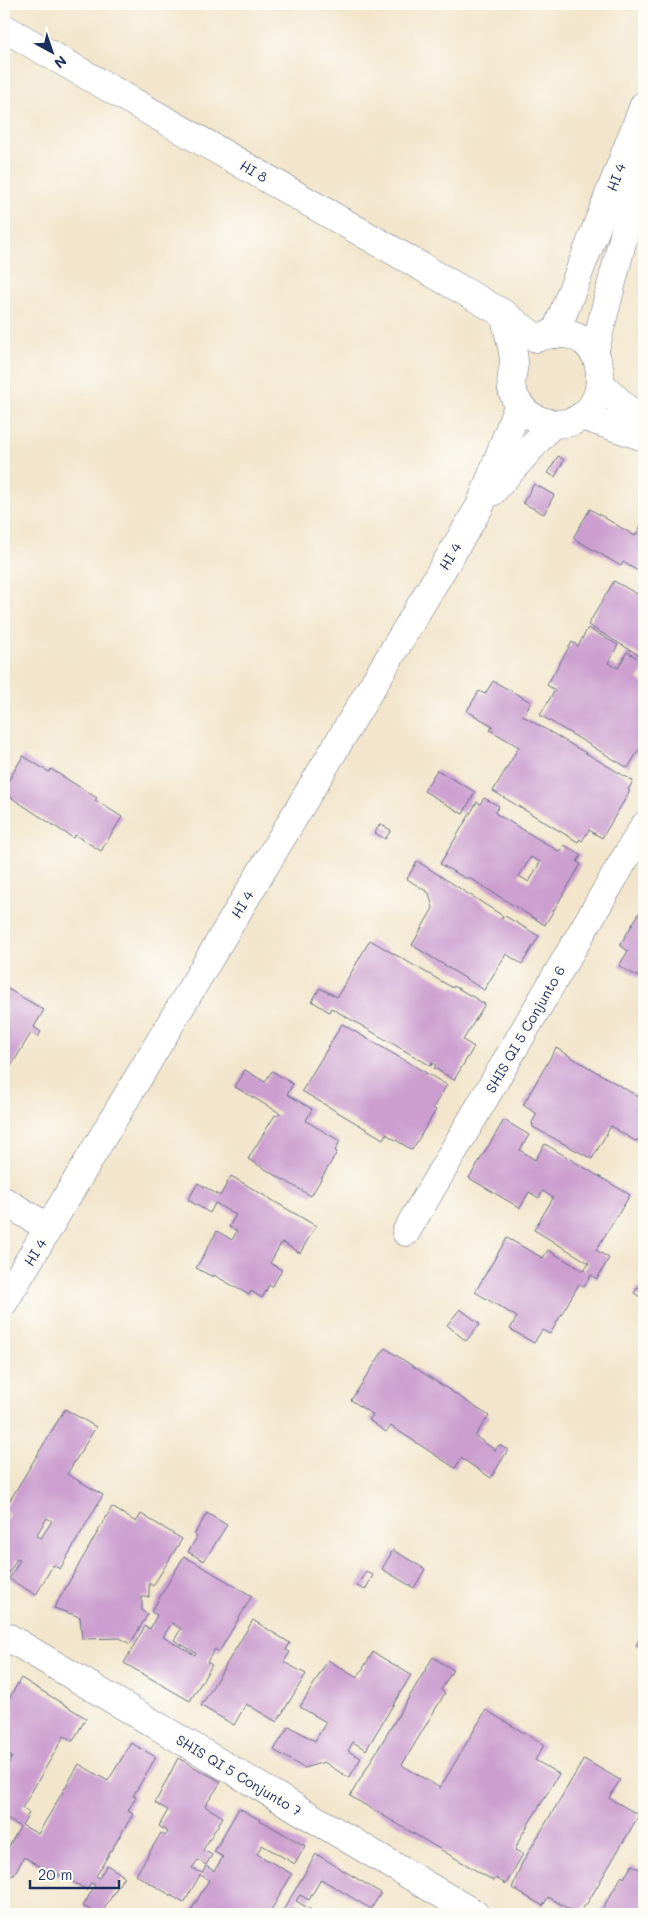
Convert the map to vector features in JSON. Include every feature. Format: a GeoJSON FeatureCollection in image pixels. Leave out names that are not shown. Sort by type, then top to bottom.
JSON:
{"type":"FeatureCollection","features":[{"type":"Feature","properties":{"kind":"street","name":"HI 8"},"geometry":{"type":"LineString","coordinates":[[4,28],[504,314],[536,338],[555,334],[570,336],[584,342],[594,353]]}},
{"type":"Feature","properties":{"kind":"street","name":"HI 4"},"geometry":{"type":"LineString","coordinates":[[555,334],[644,105]]}},
{"type":"Feature","properties":{"kind":"street","name":"HI 4"},"geometry":{"type":"LineString","coordinates":[[594,353],[644,156]]}},
{"type":"Feature","properties":{"kind":"street"},"geometry":{"type":"LineString","coordinates":[[504,314],[514,363],[510,377],[513,392],[519,404],[528,414],[539,421],[552,424],[562,423],[582,416],[595,402],[601,384],[599,363],[594,353]]}},
{"type":"Feature","properties":{"kind":"street"},"geometry":{"type":"LineString","coordinates":[[601,384],[644,426]]}},
{"type":"Feature","properties":{"kind":"street","name":"HI 4"},"geometry":{"type":"LineString","coordinates":[[4,1302],[480,506],[519,404]]}},
{"type":"Feature","properties":{"kind":"street"},"geometry":{"type":"LineString","coordinates":[[582,416],[644,437]]}},
{"type":"Feature","properties":{"kind":"street","name":"HI 4"},"geometry":{"type":"LineString","coordinates":[[480,506],[552,424]]}},
{"type":"Feature","properties":{"kind":"street","name":"SHIS QI 5 Conjunto 6"},"geometry":{"type":"LineString","coordinates":[[406,1232],[644,826]]}},
{"type":"Feature","properties":{"kind":"street"},"geometry":{"type":"LineString","coordinates":[[4,1201],[49,1228]]}},
{"type":"Feature","properties":{"kind":"street","name":"SHIS QI 5 Conjunto 7"},"geometry":{"type":"LineString","coordinates":[[4,1635],[475,1914]]}},
{"type":"Feature","properties":{"kind":"building"},"geometry":{"type":"Polygon","coordinates":[[[558,456],[564,460],[555,477],[548,473],[558,456]]]}},
{"type":"Feature","properties":{"kind":"building"},"geometry":{"type":"Polygon","coordinates":[[[534,484],[554,495],[544,514],[523,503],[534,484]]]}},
{"type":"Feature","properties":{"kind":"building"},"geometry":{"type":"Polygon","coordinates":[[[590,509],[635,536],[644,520],[644,571],[639,568],[638,571],[623,562],[621,566],[573,538],[590,509]]]}},
{"type":"Feature","properties":{"kind":"building"},"geometry":{"type":"Polygon","coordinates":[[[614,581],[644,598],[644,658],[588,625],[614,581]]]}},
{"type":"Feature","properties":{"kind":"building"},"geometry":{"type":"Polygon","coordinates":[[[588,628],[618,645],[608,663],[618,668],[627,652],[644,662],[644,669],[638,680],[644,683],[644,705],[642,708],[644,709],[644,741],[628,768],[540,715],[555,690],[547,685],[572,642],[578,646],[588,628]]]}},
{"type":"Feature","properties":{"kind":"building"},"geometry":{"type":"Polygon","coordinates":[[[493,681],[531,702],[523,716],[633,781],[628,790],[630,791],[602,838],[589,830],[582,841],[580,839],[578,842],[493,791],[519,747],[490,730],[493,726],[467,711],[479,691],[485,694],[493,681]]]}},
{"type":"Feature","properties":{"kind":"building"},"geometry":{"type":"Polygon","coordinates":[[[23,756],[49,772],[51,769],[97,798],[95,800],[122,817],[101,851],[75,835],[73,838],[4,793],[4,788],[23,756]]]}},
{"type":"Feature","properties":{"kind":"building"},"geometry":{"type":"Polygon","coordinates":[[[437,770],[475,792],[463,814],[424,791],[437,770]]]}},
{"type":"Feature","properties":{"kind":"building"},"geometry":{"type":"Polygon","coordinates":[[[484,798],[499,806],[495,813],[560,852],[564,845],[581,855],[577,862],[581,864],[545,925],[468,877],[467,879],[440,864],[477,802],[480,804],[484,798]],[[531,857],[519,876],[529,882],[540,862],[531,857]]]}},
{"type":"Feature","properties":{"kind":"building"},"geometry":{"type":"Polygon","coordinates":[[[380,824],[391,830],[385,839],[375,833],[380,824]]]}},
{"type":"Feature","properties":{"kind":"building"},"geometry":{"type":"Polygon","coordinates":[[[417,861],[503,916],[501,919],[505,916],[539,936],[522,964],[506,954],[484,990],[412,945],[433,908],[429,893],[407,879],[417,861]]]}},
{"type":"Feature","properties":{"kind":"building"},"geometry":{"type":"Polygon","coordinates":[[[641,910],[644,912],[644,980],[619,966],[628,951],[620,945],[641,910]]]}},
{"type":"Feature","properties":{"kind":"building"},"geometry":{"type":"Polygon","coordinates":[[[370,940],[453,988],[454,986],[485,1004],[463,1040],[474,1047],[454,1080],[434,1068],[436,1065],[432,1063],[431,1066],[331,1008],[329,1012],[312,1001],[320,988],[337,997],[370,940]]]}},
{"type":"Feature","properties":{"kind":"building"},"geometry":{"type":"Polygon","coordinates":[[[8,989],[44,1010],[34,1027],[41,1032],[38,1037],[31,1033],[4,1078],[4,996],[8,989]]]}},
{"type":"Feature","properties":{"kind":"building"},"geometry":{"type":"Polygon","coordinates":[[[342,1024],[447,1085],[433,1108],[436,1110],[412,1150],[386,1134],[383,1139],[302,1091],[342,1024]]]}},
{"type":"Feature","properties":{"kind":"building"},"geometry":{"type":"Polygon","coordinates":[[[556,1048],[644,1100],[644,1138],[635,1141],[611,1126],[592,1159],[533,1127],[532,1122],[537,1114],[523,1105],[556,1048]]]}},
{"type":"Feature","properties":{"kind":"building"},"geometry":{"type":"Polygon","coordinates":[[[245,1070],[265,1082],[272,1071],[293,1084],[287,1094],[312,1109],[306,1121],[340,1141],[335,1151],[337,1152],[311,1196],[248,1159],[275,1115],[277,1116],[280,1113],[235,1087],[245,1070]]]}},
{"type":"Feature","properties":{"kind":"building"},"geometry":{"type":"Polygon","coordinates":[[[504,1120],[529,1135],[520,1150],[535,1160],[545,1144],[630,1195],[596,1250],[609,1258],[597,1279],[591,1275],[584,1287],[579,1284],[550,1334],[542,1330],[534,1343],[510,1329],[517,1317],[475,1292],[507,1238],[543,1258],[548,1250],[584,1271],[589,1263],[534,1230],[553,1198],[543,1191],[539,1198],[529,1192],[520,1208],[469,1178],[504,1120]]]}},
{"type":"Feature","properties":{"kind":"building"},"geometry":{"type":"Polygon","coordinates":[[[231,1176],[316,1226],[300,1253],[282,1242],[270,1263],[282,1270],[272,1287],[269,1285],[262,1298],[251,1291],[249,1295],[214,1275],[213,1277],[196,1268],[217,1231],[232,1240],[237,1231],[229,1227],[236,1215],[215,1203],[210,1213],[188,1200],[198,1183],[220,1196],[231,1176]]]}},
{"type":"Feature","properties":{"kind":"building"},"geometry":{"type":"Polygon","coordinates":[[[638,1287],[644,1291],[642,1298],[634,1293],[638,1287]]]}},
{"type":"Feature","properties":{"kind":"building"},"geometry":{"type":"Polygon","coordinates":[[[460,1309],[480,1324],[466,1341],[447,1325],[460,1309]]]}},
{"type":"Feature","properties":{"kind":"building"},"geometry":{"type":"Polygon","coordinates":[[[385,1348],[489,1416],[475,1436],[495,1450],[499,1445],[508,1450],[491,1478],[461,1458],[455,1468],[391,1426],[386,1432],[369,1420],[373,1415],[351,1400],[385,1348]]]}},
{"type":"Feature","properties":{"kind":"building"},"geometry":{"type":"Polygon","coordinates":[[[65,1409],[96,1427],[67,1474],[103,1495],[60,1569],[53,1565],[36,1595],[9,1579],[20,1560],[17,1559],[4,1582],[4,1518],[6,1520],[9,1513],[4,1510],[65,1409]],[[47,1518],[36,1536],[41,1538],[52,1521],[47,1518]]]}},
{"type":"Feature","properties":{"kind":"building"},"geometry":{"type":"Polygon","coordinates":[[[112,1507],[136,1522],[141,1514],[182,1539],[153,1586],[149,1583],[149,1597],[142,1597],[142,1611],[148,1614],[130,1644],[120,1638],[82,1639],[80,1617],[54,1608],[112,1507]]]}},
{"type":"Feature","properties":{"kind":"building"},"geometry":{"type":"Polygon","coordinates":[[[207,1513],[227,1525],[204,1561],[188,1552],[197,1537],[194,1535],[207,1513]]]}},
{"type":"Feature","properties":{"kind":"building"},"geometry":{"type":"Polygon","coordinates":[[[393,1550],[425,1569],[414,1588],[382,1569],[393,1550]]]}},
{"type":"Feature","properties":{"kind":"building"},"geometry":{"type":"Polygon","coordinates":[[[184,1556],[252,1596],[219,1652],[215,1649],[207,1662],[212,1665],[190,1701],[124,1663],[145,1626],[150,1629],[157,1615],[151,1612],[184,1556]],[[172,1623],[163,1637],[195,1655],[196,1653],[174,1640],[181,1629],[172,1623]]]}},
{"type":"Feature","properties":{"kind":"building"},"geometry":{"type":"Polygon","coordinates":[[[366,1571],[373,1575],[365,1590],[357,1586],[366,1571]]]}},
{"type":"Feature","properties":{"kind":"building"},"geometry":{"type":"Polygon","coordinates":[[[253,1620],[290,1643],[286,1650],[290,1652],[284,1662],[306,1674],[277,1722],[246,1704],[234,1725],[201,1706],[253,1620]]]}},
{"type":"Feature","properties":{"kind":"building"},"geometry":{"type":"Polygon","coordinates":[[[644,1630],[644,1649],[636,1645],[644,1630]]]}},
{"type":"Feature","properties":{"kind":"building"},"geometry":{"type":"Polygon","coordinates":[[[373,1652],[411,1675],[366,1750],[353,1742],[348,1751],[361,1758],[349,1778],[324,1762],[304,1768],[274,1750],[289,1726],[315,1741],[326,1722],[300,1707],[328,1660],[357,1678],[373,1652]]]}},
{"type":"Feature","properties":{"kind":"building"},"geometry":{"type":"Polygon","coordinates":[[[433,1657],[453,1670],[441,1690],[445,1693],[402,1765],[440,1788],[486,1710],[544,1745],[535,1760],[559,1774],[520,1838],[515,1850],[523,1854],[506,1884],[496,1878],[494,1881],[350,1796],[433,1657]]]}},
{"type":"Feature","properties":{"kind":"building"},"geometry":{"type":"Polygon","coordinates":[[[21,1678],[86,1718],[73,1741],[64,1736],[22,1808],[29,1813],[22,1825],[38,1834],[79,1764],[108,1781],[131,1743],[156,1757],[133,1796],[136,1797],[128,1811],[133,1814],[96,1876],[99,1878],[107,1865],[124,1876],[101,1914],[97,1914],[83,1906],[95,1885],[91,1883],[87,1890],[59,1874],[58,1877],[24,1857],[13,1876],[4,1871],[4,1855],[20,1827],[4,1817],[4,1771],[12,1757],[4,1751],[4,1707],[21,1678]]]}},
{"type":"Feature","properties":{"kind":"building"},"geometry":{"type":"Polygon","coordinates":[[[178,1758],[221,1782],[205,1806],[223,1817],[203,1850],[212,1855],[206,1865],[198,1860],[192,1868],[202,1873],[206,1866],[214,1871],[223,1857],[214,1852],[239,1808],[305,1846],[295,1864],[262,1845],[257,1854],[292,1874],[269,1914],[189,1914],[209,1880],[200,1875],[184,1903],[136,1875],[161,1833],[165,1836],[168,1832],[159,1826],[168,1810],[155,1803],[178,1758]]]}},
{"type":"Feature","properties":{"kind":"building"},"geometry":{"type":"Polygon","coordinates":[[[584,1759],[620,1780],[609,1798],[639,1815],[588,1902],[578,1914],[548,1897],[543,1906],[512,1888],[522,1863],[584,1759]]]}},
{"type":"Feature","properties":{"kind":"building"},"geometry":{"type":"Polygon","coordinates":[[[316,1854],[381,1893],[371,1909],[321,1879],[309,1900],[300,1895],[296,1901],[318,1914],[281,1914],[316,1854]]]}},
{"type":"Feature","properties":{"kind":"building"},"geometry":{"type":"Polygon","coordinates":[[[632,1865],[644,1872],[644,1914],[599,1914],[622,1876],[624,1878],[632,1865]]]}}]}
